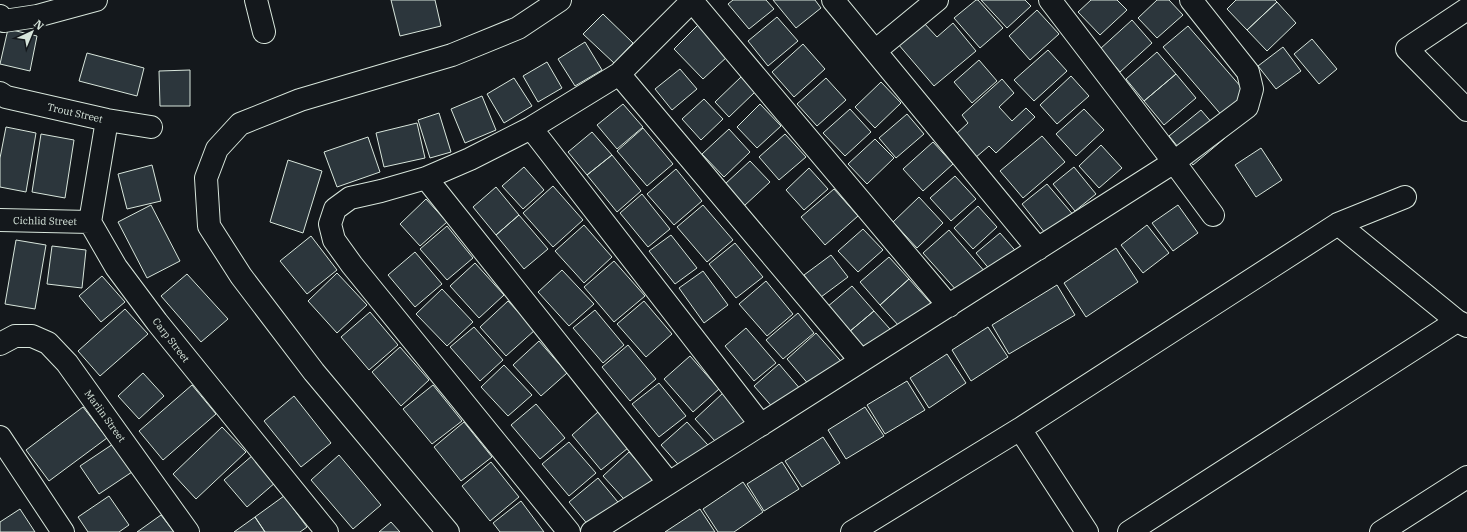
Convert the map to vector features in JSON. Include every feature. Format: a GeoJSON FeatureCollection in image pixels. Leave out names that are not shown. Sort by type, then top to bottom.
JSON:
{"type":"FeatureCollection","features":[{"type":"Feature","properties":{"kind":"street"},"geometry":{"type":"LineString","coordinates":[[0,16],[4,21],[37,16],[96,0]]}},
{"type":"Feature","properties":{"kind":"street"},"geometry":{"type":"LineString","coordinates":[[256,0],[264,32]]}},
{"type":"Feature","properties":{"kind":"street"},"geometry":{"type":"LineString","coordinates":[[448,532],[314,372],[241,276],[210,226],[206,178],[217,149],[240,124],[300,100],[452,55],[518,28],[560,0]]}},
{"type":"Feature","properties":{"kind":"street"},"geometry":{"type":"LineString","coordinates":[[569,532],[352,265],[334,240],[330,224],[335,209],[350,198],[426,178],[470,159],[531,128],[619,74],[693,0],[948,306]]}},
{"type":"Feature","properties":{"kind":"street"},"geometry":{"type":"LineString","coordinates":[[833,0],[1038,249]]}},
{"type":"Feature","properties":{"kind":"street"},"geometry":{"type":"LineString","coordinates":[[875,51],[937,0]]}},
{"type":"Feature","properties":{"kind":"street"},"geometry":{"type":"LineString","coordinates":[[1050,0],[1213,215]]}},
{"type":"Feature","properties":{"kind":"street"},"geometry":{"type":"LineString","coordinates":[[592,532],[1174,162],[1247,107],[1252,89],[1248,72],[1191,0]]}},
{"type":"Feature","properties":{"kind":"street"},"geometry":{"type":"LineString","coordinates":[[1467,9],[1407,49],[1467,110]]}},
{"type":"Feature","properties":{"kind":"street"},"geometry":{"type":"LineString","coordinates":[[619,74],[861,361]]}},
{"type":"Feature","properties":{"kind":"street","name":"Trout Street"},"geometry":{"type":"LineString","coordinates":[[0,93],[6,97],[107,120],[151,127]]}},
{"type":"Feature","properties":{"kind":"street"},"geometry":{"type":"LineString","coordinates":[[90,222],[107,120]]}},
{"type":"Feature","properties":{"kind":"street"},"geometry":{"type":"LineString","coordinates":[[531,128],[761,425]]}},
{"type":"Feature","properties":{"kind":"street"},"geometry":{"type":"LineString","coordinates":[[426,178],[670,483]]}},
{"type":"Feature","properties":{"kind":"street"},"geometry":{"type":"LineString","coordinates":[[852,532],[1020,429],[1338,224],[1405,197]]}},
{"type":"Feature","properties":{"kind":"street","name":"Cichlid Street"},"geometry":{"type":"LineString","coordinates":[[0,220],[90,222]]}},
{"type":"Feature","properties":{"kind":"street","name":"Carp Street"},"geometry":{"type":"LineString","coordinates":[[90,222],[116,267],[157,322],[326,532]]}},
{"type":"Feature","properties":{"kind":"street"},"geometry":{"type":"LineString","coordinates":[[1129,532],[1462,324],[1338,224]]}},
{"type":"Feature","properties":{"kind":"street","name":"Marlin Street"},"geometry":{"type":"LineString","coordinates":[[0,344],[15,336],[32,336],[48,343],[67,363],[188,532]]}},
{"type":"Feature","properties":{"kind":"street"},"geometry":{"type":"LineString","coordinates":[[1020,429],[1087,532]]}},
{"type":"Feature","properties":{"kind":"street"},"geometry":{"type":"LineString","coordinates":[[0,437],[62,532]]}},
{"type":"Feature","properties":{"kind":"street"},"geometry":{"type":"LineString","coordinates":[[1381,532],[1467,477]]}},
{"type":"Feature","properties":{"kind":"building"},"geometry":{"type":"Polygon","coordinates":[[[391,0],[435,0],[441,26],[400,36],[391,0]]]}},
{"type":"Feature","properties":{"kind":"building"},"geometry":{"type":"Polygon","coordinates":[[[733,0],[766,0],[774,9],[749,29],[728,4],[733,0]]]}},
{"type":"Feature","properties":{"kind":"building"},"geometry":{"type":"Polygon","coordinates":[[[773,0],[815,0],[821,8],[796,28],[773,0]]]}},
{"type":"Feature","properties":{"kind":"building"},"geometry":{"type":"Polygon","coordinates":[[[978,0],[1003,28],[980,48],[954,18],[978,0]]]}},
{"type":"Feature","properties":{"kind":"building"},"geometry":{"type":"Polygon","coordinates":[[[981,0],[1025,0],[1031,6],[1007,28],[981,0]]]}},
{"type":"Feature","properties":{"kind":"building"},"geometry":{"type":"Polygon","coordinates":[[[1091,0],[1117,0],[1127,10],[1100,35],[1078,12],[1091,0]]]}},
{"type":"Feature","properties":{"kind":"building"},"geometry":{"type":"Polygon","coordinates":[[[1157,0],[1169,0],[1183,15],[1157,38],[1138,18],[1157,0]]]}},
{"type":"Feature","properties":{"kind":"building"},"geometry":{"type":"Polygon","coordinates":[[[1236,0],[1275,0],[1277,2],[1247,30],[1227,9],[1236,0]]]}},
{"type":"Feature","properties":{"kind":"building"},"geometry":{"type":"Polygon","coordinates":[[[1277,2],[1296,23],[1267,51],[1247,30],[1277,2]]]}},
{"type":"Feature","properties":{"kind":"building"},"geometry":{"type":"Polygon","coordinates":[[[1037,10],[1059,34],[1030,60],[1009,36],[1037,10]]]}},
{"type":"Feature","properties":{"kind":"building"},"geometry":{"type":"Polygon","coordinates":[[[603,14],[633,43],[614,63],[583,34],[603,14]]]}},
{"type":"Feature","properties":{"kind":"building"},"geometry":{"type":"Polygon","coordinates":[[[777,17],[798,41],[768,66],[748,41],[777,17]]]}},
{"type":"Feature","properties":{"kind":"building"},"geometry":{"type":"Polygon","coordinates":[[[1132,20],[1152,43],[1120,72],[1100,49],[1132,20]]]}},
{"type":"Feature","properties":{"kind":"building"},"geometry":{"type":"Polygon","coordinates":[[[923,22],[937,37],[953,23],[976,51],[934,86],[898,44],[923,22]]]}},
{"type":"Feature","properties":{"kind":"building"},"geometry":{"type":"Polygon","coordinates":[[[698,25],[728,56],[703,79],[674,49],[698,25]]]}},
{"type":"Feature","properties":{"kind":"building"},"geometry":{"type":"Polygon","coordinates":[[[1188,26],[1255,103],[1230,125],[1163,47],[1188,26]]]}},
{"type":"Feature","properties":{"kind":"building"},"geometry":{"type":"Polygon","coordinates":[[[8,29],[37,36],[30,71],[0,64],[8,29]]]}},
{"type":"Feature","properties":{"kind":"building"},"geometry":{"type":"Polygon","coordinates":[[[1312,39],[1337,69],[1319,84],[1294,54],[1312,39]]]}},
{"type":"Feature","properties":{"kind":"building"},"geometry":{"type":"Polygon","coordinates":[[[585,42],[602,70],[575,86],[558,59],[585,42]]]}},
{"type":"Feature","properties":{"kind":"building"},"geometry":{"type":"Polygon","coordinates":[[[803,44],[825,69],[794,97],[772,72],[803,44]]]}},
{"type":"Feature","properties":{"kind":"building"},"geometry":{"type":"Polygon","coordinates":[[[1283,47],[1301,71],[1276,89],[1258,66],[1283,47]]]}},
{"type":"Feature","properties":{"kind":"building"},"geometry":{"type":"Polygon","coordinates":[[[1048,50],[1067,71],[1034,101],[1014,80],[1048,50]]]}},
{"type":"Feature","properties":{"kind":"building"},"geometry":{"type":"Polygon","coordinates":[[[1157,52],[1176,74],[1144,101],[1126,79],[1157,52]]]}},
{"type":"Feature","properties":{"kind":"building"},"geometry":{"type":"Polygon","coordinates":[[[87,53],[144,68],[137,96],[79,81],[87,53]]]}},
{"type":"Feature","properties":{"kind":"building"},"geometry":{"type":"Polygon","coordinates":[[[979,60],[997,81],[972,103],[954,82],[979,60]]]}},
{"type":"Feature","properties":{"kind":"building"},"geometry":{"type":"Polygon","coordinates":[[[547,62],[562,88],[538,102],[523,76],[547,62]]]}},
{"type":"Feature","properties":{"kind":"building"},"geometry":{"type":"Polygon","coordinates":[[[680,69],[697,89],[672,110],[655,89],[680,69]]]}},
{"type":"Feature","properties":{"kind":"building"},"geometry":{"type":"Polygon","coordinates":[[[190,70],[190,106],[160,106],[159,71],[190,70]]]}},
{"type":"Feature","properties":{"kind":"building"},"geometry":{"type":"Polygon","coordinates":[[[1176,74],[1196,98],[1164,125],[1144,101],[1176,74]]]}},
{"type":"Feature","properties":{"kind":"building"},"geometry":{"type":"Polygon","coordinates":[[[1071,76],[1089,96],[1057,124],[1040,105],[1071,76]]]}},
{"type":"Feature","properties":{"kind":"building"},"geometry":{"type":"Polygon","coordinates":[[[741,77],[755,92],[729,117],[715,102],[741,77]]]}},
{"type":"Feature","properties":{"kind":"building"},"geometry":{"type":"Polygon","coordinates":[[[514,78],[532,106],[504,123],[487,94],[514,78]]]}},
{"type":"Feature","properties":{"kind":"building"},"geometry":{"type":"Polygon","coordinates":[[[826,78],[846,100],[817,126],[797,104],[826,78]]]}},
{"type":"Feature","properties":{"kind":"building"},"geometry":{"type":"Polygon","coordinates":[[[1002,79],[1014,93],[999,107],[1012,121],[1026,108],[1035,117],[996,153],[989,146],[975,158],[955,135],[968,123],[962,115],[1002,79]]]}},
{"type":"Feature","properties":{"kind":"building"},"geometry":{"type":"Polygon","coordinates":[[[881,82],[901,103],[875,128],[855,107],[881,82]]]}},
{"type":"Feature","properties":{"kind":"building"},"geometry":{"type":"Polygon","coordinates":[[[482,96],[496,130],[465,143],[451,109],[482,96]]]}},
{"type":"Feature","properties":{"kind":"building"},"geometry":{"type":"Polygon","coordinates":[[[704,99],[723,119],[701,140],[682,119],[704,99]]]}},
{"type":"Feature","properties":{"kind":"building"},"geometry":{"type":"Polygon","coordinates":[[[623,104],[643,127],[617,149],[597,125],[623,104]]]}},
{"type":"Feature","properties":{"kind":"building"},"geometry":{"type":"Polygon","coordinates":[[[760,104],[781,126],[757,148],[737,127],[760,104]]]}},
{"type":"Feature","properties":{"kind":"building"},"geometry":{"type":"Polygon","coordinates":[[[850,109],[871,132],[845,156],[823,133],[850,109]]]}},
{"type":"Feature","properties":{"kind":"building"},"geometry":{"type":"Polygon","coordinates":[[[1084,109],[1104,130],[1076,156],[1056,134],[1084,109]]]}},
{"type":"Feature","properties":{"kind":"building"},"geometry":{"type":"Polygon","coordinates":[[[1201,110],[1225,138],[1193,165],[1169,136],[1201,110]]]}},
{"type":"Feature","properties":{"kind":"building"},"geometry":{"type":"Polygon","coordinates":[[[439,113],[451,152],[430,158],[418,120],[439,113]]]}},
{"type":"Feature","properties":{"kind":"building"},"geometry":{"type":"Polygon","coordinates":[[[907,114],[924,134],[896,158],[879,138],[907,114]]]}},
{"type":"Feature","properties":{"kind":"building"},"geometry":{"type":"Polygon","coordinates":[[[417,123],[425,158],[384,167],[376,133],[417,123]]]}},
{"type":"Feature","properties":{"kind":"building"},"geometry":{"type":"Polygon","coordinates":[[[6,127],[36,133],[26,192],[0,187],[0,158],[6,127]]]}},
{"type":"Feature","properties":{"kind":"building"},"geometry":{"type":"Polygon","coordinates":[[[643,128],[673,164],[647,186],[617,151],[643,128]]]}},
{"type":"Feature","properties":{"kind":"building"},"geometry":{"type":"Polygon","coordinates":[[[729,129],[750,152],[724,177],[702,154],[729,129]]]}},
{"type":"Feature","properties":{"kind":"building"},"geometry":{"type":"Polygon","coordinates":[[[592,132],[612,155],[587,175],[568,152],[592,132]]]}},
{"type":"Feature","properties":{"kind":"building"},"geometry":{"type":"Polygon","coordinates":[[[41,134],[74,140],[65,198],[32,192],[41,134]]]}},
{"type":"Feature","properties":{"kind":"building"},"geometry":{"type":"Polygon","coordinates":[[[785,134],[806,157],[779,180],[759,157],[785,134]]]}},
{"type":"Feature","properties":{"kind":"building"},"geometry":{"type":"Polygon","coordinates":[[[1042,136],[1065,162],[1023,198],[1000,171],[1042,136]]]}},
{"type":"Feature","properties":{"kind":"building"},"geometry":{"type":"Polygon","coordinates":[[[368,137],[380,172],[337,187],[324,152],[368,137]]]}},
{"type":"Feature","properties":{"kind":"building"},"geometry":{"type":"Polygon","coordinates":[[[875,139],[894,158],[867,184],[848,164],[875,139]]]}},
{"type":"Feature","properties":{"kind":"building"},"geometry":{"type":"Polygon","coordinates":[[[933,142],[953,164],[923,191],[903,169],[933,142]]]}},
{"type":"Feature","properties":{"kind":"building"},"geometry":{"type":"Polygon","coordinates":[[[1101,145],[1122,168],[1099,188],[1079,166],[1101,145]]]}},
{"type":"Feature","properties":{"kind":"building"},"geometry":{"type":"Polygon","coordinates":[[[1261,148],[1282,180],[1256,197],[1235,165],[1261,148]]]}},
{"type":"Feature","properties":{"kind":"building"},"geometry":{"type":"Polygon","coordinates":[[[612,155],[641,191],[617,212],[587,175],[612,155]]]}},
{"type":"Feature","properties":{"kind":"building"},"geometry":{"type":"Polygon","coordinates":[[[288,160],[322,171],[303,233],[270,222],[288,160]]]}},
{"type":"Feature","properties":{"kind":"building"},"geometry":{"type":"Polygon","coordinates":[[[750,161],[770,182],[744,206],[725,184],[750,161]]]}},
{"type":"Feature","properties":{"kind":"building"},"geometry":{"type":"Polygon","coordinates":[[[152,165],[161,201],[127,209],[118,174],[152,165]]]}},
{"type":"Feature","properties":{"kind":"building"},"geometry":{"type":"Polygon","coordinates":[[[524,167],[544,190],[523,209],[502,186],[524,167]]]}},
{"type":"Feature","properties":{"kind":"building"},"geometry":{"type":"Polygon","coordinates":[[[1074,167],[1096,194],[1075,211],[1053,184],[1074,167]]]}},
{"type":"Feature","properties":{"kind":"building"},"geometry":{"type":"Polygon","coordinates":[[[809,168],[828,189],[804,210],[786,190],[809,168]]]}},
{"type":"Feature","properties":{"kind":"building"},"geometry":{"type":"Polygon","coordinates":[[[676,169],[702,201],[674,225],[647,194],[676,169]]]}},
{"type":"Feature","properties":{"kind":"building"},"geometry":{"type":"Polygon","coordinates":[[[955,176],[976,199],[951,221],[930,198],[955,176]]]}},
{"type":"Feature","properties":{"kind":"building"},"geometry":{"type":"Polygon","coordinates":[[[1047,184],[1075,217],[1049,238],[1022,204],[1047,184]]]}},
{"type":"Feature","properties":{"kind":"building"},"geometry":{"type":"Polygon","coordinates":[[[553,186],[583,220],[553,247],[523,213],[553,186]]]}},
{"type":"Feature","properties":{"kind":"building"},"geometry":{"type":"Polygon","coordinates":[[[496,187],[519,215],[496,235],[473,207],[496,187]]]}},
{"type":"Feature","properties":{"kind":"building"},"geometry":{"type":"Polygon","coordinates":[[[834,189],[858,216],[825,245],[801,217],[834,189]]]}},
{"type":"Feature","properties":{"kind":"building"},"geometry":{"type":"Polygon","coordinates":[[[642,194],[670,229],[648,247],[620,213],[642,194]]]}},
{"type":"Feature","properties":{"kind":"building"},"geometry":{"type":"Polygon","coordinates":[[[919,197],[943,223],[917,248],[893,222],[919,197]]]}},
{"type":"Feature","properties":{"kind":"building"},"geometry":{"type":"Polygon","coordinates":[[[426,199],[447,222],[420,246],[400,224],[426,199]]]}},
{"type":"Feature","properties":{"kind":"building"},"geometry":{"type":"Polygon","coordinates":[[[151,205],[180,261],[147,278],[118,222],[151,205]]]}},
{"type":"Feature","properties":{"kind":"building"},"geometry":{"type":"Polygon","coordinates":[[[703,205],[733,240],[707,262],[677,227],[703,205]]]}},
{"type":"Feature","properties":{"kind":"building"},"geometry":{"type":"Polygon","coordinates":[[[1178,205],[1198,233],[1173,251],[1152,223],[1178,205]]]}},
{"type":"Feature","properties":{"kind":"building"},"geometry":{"type":"Polygon","coordinates":[[[978,206],[997,227],[973,249],[954,228],[978,206]]]}},
{"type":"Feature","properties":{"kind":"building"},"geometry":{"type":"Polygon","coordinates":[[[519,215],[548,249],[524,269],[496,235],[519,215]]]}},
{"type":"Feature","properties":{"kind":"building"},"geometry":{"type":"Polygon","coordinates":[[[584,225],[612,257],[584,283],[555,251],[584,225]]]}},
{"type":"Feature","properties":{"kind":"building"},"geometry":{"type":"Polygon","coordinates":[[[1147,225],[1169,253],[1143,273],[1121,245],[1147,225]]]}},
{"type":"Feature","properties":{"kind":"building"},"geometry":{"type":"Polygon","coordinates":[[[447,226],[473,258],[447,280],[420,249],[447,226]]]}},
{"type":"Feature","properties":{"kind":"building"},"geometry":{"type":"Polygon","coordinates":[[[863,229],[883,250],[858,272],[838,251],[863,229]]]}},
{"type":"Feature","properties":{"kind":"building"},"geometry":{"type":"Polygon","coordinates":[[[949,230],[992,280],[967,302],[923,253],[949,230]]]}},
{"type":"Feature","properties":{"kind":"building"},"geometry":{"type":"Polygon","coordinates":[[[1000,233],[1020,256],[996,277],[976,253],[1000,233]]]}},
{"type":"Feature","properties":{"kind":"building"},"geometry":{"type":"Polygon","coordinates":[[[671,235],[697,268],[675,284],[649,251],[671,235]]]}},
{"type":"Feature","properties":{"kind":"building"},"geometry":{"type":"Polygon","coordinates":[[[311,236],[337,270],[307,294],[280,261],[311,236]]]}},
{"type":"Feature","properties":{"kind":"building"},"geometry":{"type":"Polygon","coordinates":[[[16,240],[46,245],[35,309],[5,304],[16,240]]]}},
{"type":"Feature","properties":{"kind":"building"},"geometry":{"type":"Polygon","coordinates":[[[735,243],[763,277],[736,298],[709,264],[735,243]]]}},
{"type":"Feature","properties":{"kind":"building"},"geometry":{"type":"Polygon","coordinates":[[[52,246],[86,250],[82,288],[47,284],[52,246]]]}},
{"type":"Feature","properties":{"kind":"building"},"geometry":{"type":"Polygon","coordinates":[[[1116,248],[1138,282],[1086,317],[1064,283],[1116,248]]]}},
{"type":"Feature","properties":{"kind":"building"},"geometry":{"type":"Polygon","coordinates":[[[415,252],[442,284],[415,307],[388,275],[415,252]]]}},
{"type":"Feature","properties":{"kind":"building"},"geometry":{"type":"Polygon","coordinates":[[[831,255],[848,277],[821,297],[804,275],[831,255]]]}},
{"type":"Feature","properties":{"kind":"building"},"geometry":{"type":"Polygon","coordinates":[[[889,257],[909,279],[880,305],[860,282],[889,257]]]}},
{"type":"Feature","properties":{"kind":"building"},"geometry":{"type":"Polygon","coordinates":[[[614,261],[645,296],[614,322],[584,287],[614,261]]]}},
{"type":"Feature","properties":{"kind":"building"},"geometry":{"type":"Polygon","coordinates":[[[475,263],[504,295],[479,318],[450,286],[475,263]]]}},
{"type":"Feature","properties":{"kind":"building"},"geometry":{"type":"Polygon","coordinates":[[[562,270],[594,304],[569,326],[538,292],[562,270]]]}},
{"type":"Feature","properties":{"kind":"building"},"geometry":{"type":"Polygon","coordinates":[[[703,271],[728,305],[704,323],[679,288],[703,271]]]}},
{"type":"Feature","properties":{"kind":"building"},"geometry":{"type":"Polygon","coordinates":[[[337,273],[367,305],[337,333],[308,301],[337,273]]]}},
{"type":"Feature","properties":{"kind":"building"},"geometry":{"type":"Polygon","coordinates":[[[187,274],[228,319],[201,342],[161,296],[187,274]]]}},
{"type":"Feature","properties":{"kind":"building"},"geometry":{"type":"Polygon","coordinates":[[[102,276],[125,302],[101,322],[79,296],[102,276]]]}},
{"type":"Feature","properties":{"kind":"building"},"geometry":{"type":"Polygon","coordinates":[[[909,279],[937,310],[908,336],[880,305],[909,279]]]}},
{"type":"Feature","properties":{"kind":"building"},"geometry":{"type":"Polygon","coordinates":[[[766,281],[793,314],[767,336],[739,304],[766,281]]]}},
{"type":"Feature","properties":{"kind":"building"},"geometry":{"type":"Polygon","coordinates":[[[1057,285],[1075,315],[1009,354],[992,325],[1057,285]]]}},
{"type":"Feature","properties":{"kind":"building"},"geometry":{"type":"Polygon","coordinates":[[[852,286],[874,311],[849,332],[827,307],[852,286]]]}},
{"type":"Feature","properties":{"kind":"building"},"geometry":{"type":"Polygon","coordinates":[[[442,289],[473,322],[447,346],[416,314],[442,289]]]}},
{"type":"Feature","properties":{"kind":"building"},"geometry":{"type":"Polygon","coordinates":[[[508,301],[535,330],[506,356],[480,327],[508,301]]]}},
{"type":"Feature","properties":{"kind":"building"},"geometry":{"type":"Polygon","coordinates":[[[644,301],[672,334],[646,357],[617,324],[644,301]]]}},
{"type":"Feature","properties":{"kind":"building"},"geometry":{"type":"Polygon","coordinates":[[[125,309],[148,334],[100,376],[78,351],[125,309]]]}},
{"type":"Feature","properties":{"kind":"building"},"geometry":{"type":"Polygon","coordinates":[[[595,310],[624,345],[603,363],[573,328],[595,310]]]}},
{"type":"Feature","properties":{"kind":"building"},"geometry":{"type":"Polygon","coordinates":[[[874,311],[897,337],[873,358],[849,332],[874,311]]]}},
{"type":"Feature","properties":{"kind":"building"},"geometry":{"type":"Polygon","coordinates":[[[370,312],[398,345],[369,370],[341,337],[370,312]]]}},
{"type":"Feature","properties":{"kind":"building"},"geometry":{"type":"Polygon","coordinates":[[[798,313],[814,333],[783,359],[766,340],[798,313]]]}},
{"type":"Feature","properties":{"kind":"building"},"geometry":{"type":"Polygon","coordinates":[[[474,327],[503,360],[480,381],[450,347],[474,327]]]}},
{"type":"Feature","properties":{"kind":"building"},"geometry":{"type":"Polygon","coordinates":[[[988,327],[1008,357],[971,381],[952,350],[988,327]]]}},
{"type":"Feature","properties":{"kind":"building"},"geometry":{"type":"Polygon","coordinates":[[[746,328],[776,363],[754,381],[725,346],[746,328]]]}},
{"type":"Feature","properties":{"kind":"building"},"geometry":{"type":"Polygon","coordinates":[[[816,333],[846,367],[816,393],[787,359],[816,333]]]}},
{"type":"Feature","properties":{"kind":"building"},"geometry":{"type":"Polygon","coordinates":[[[539,341],[567,373],[541,396],[513,365],[539,341]]]}},
{"type":"Feature","properties":{"kind":"building"},"geometry":{"type":"Polygon","coordinates":[[[628,345],[656,379],[630,401],[602,367],[628,345]]]}},
{"type":"Feature","properties":{"kind":"building"},"geometry":{"type":"Polygon","coordinates":[[[400,347],[429,380],[401,406],[372,372],[400,347]]]}},
{"type":"Feature","properties":{"kind":"building"},"geometry":{"type":"Polygon","coordinates":[[[947,354],[966,383],[929,408],[910,378],[947,354]]]}},
{"type":"Feature","properties":{"kind":"building"},"geometry":{"type":"Polygon","coordinates":[[[690,356],[719,389],[693,412],[664,379],[690,356]]]}},
{"type":"Feature","properties":{"kind":"building"},"geometry":{"type":"Polygon","coordinates":[[[779,364],[807,397],[782,418],[754,386],[779,364]]]}},
{"type":"Feature","properties":{"kind":"building"},"geometry":{"type":"Polygon","coordinates":[[[504,365],[532,395],[508,416],[481,387],[504,365]]]}},
{"type":"Feature","properties":{"kind":"building"},"geometry":{"type":"Polygon","coordinates":[[[143,373],[164,396],[139,419],[118,396],[143,373]]]}},
{"type":"Feature","properties":{"kind":"building"},"geometry":{"type":"Polygon","coordinates":[[[907,381],[925,410],[885,434],[867,405],[907,381]]]}},
{"type":"Feature","properties":{"kind":"building"},"geometry":{"type":"Polygon","coordinates":[[[659,383],[686,416],[659,437],[632,404],[659,383]]]}},
{"type":"Feature","properties":{"kind":"building"},"geometry":{"type":"Polygon","coordinates":[[[192,385],[216,414],[163,460],[139,431],[192,385]]]}},
{"type":"Feature","properties":{"kind":"building"},"geometry":{"type":"Polygon","coordinates":[[[433,385],[462,421],[432,444],[403,409],[433,385]]]}},
{"type":"Feature","properties":{"kind":"building"},"geometry":{"type":"Polygon","coordinates":[[[723,393],[753,427],[725,452],[695,419],[723,393]]]}},
{"type":"Feature","properties":{"kind":"building"},"geometry":{"type":"Polygon","coordinates":[[[294,396],[331,443],[301,467],[264,421],[294,396]]]}},
{"type":"Feature","properties":{"kind":"building"},"geometry":{"type":"Polygon","coordinates":[[[536,404],[565,438],[540,459],[511,425],[536,404]]]}},
{"type":"Feature","properties":{"kind":"building"},"geometry":{"type":"Polygon","coordinates":[[[83,407],[107,438],[49,481],[26,450],[83,407]]]}},
{"type":"Feature","properties":{"kind":"building"},"geometry":{"type":"Polygon","coordinates":[[[865,407],[884,436],[846,459],[828,430],[865,407]]]}},
{"type":"Feature","properties":{"kind":"building"},"geometry":{"type":"Polygon","coordinates":[[[598,412],[628,448],[601,470],[572,435],[598,412]]]}},
{"type":"Feature","properties":{"kind":"building"},"geometry":{"type":"Polygon","coordinates":[[[464,422],[492,457],[461,481],[434,447],[464,422]]]}},
{"type":"Feature","properties":{"kind":"building"},"geometry":{"type":"Polygon","coordinates":[[[687,422],[717,455],[691,479],[661,445],[687,422]]]}},
{"type":"Feature","properties":{"kind":"building"},"geometry":{"type":"Polygon","coordinates":[[[222,427],[246,452],[196,499],[173,474],[222,427]]]}},
{"type":"Feature","properties":{"kind":"building"},"geometry":{"type":"Polygon","coordinates":[[[823,437],[840,463],[802,487],[785,461],[823,437]]]}},
{"type":"Feature","properties":{"kind":"building"},"geometry":{"type":"Polygon","coordinates":[[[569,442],[596,473],[569,496],[542,464],[569,442]]]}},
{"type":"Feature","properties":{"kind":"building"},"geometry":{"type":"Polygon","coordinates":[[[113,444],[132,472],[99,494],[80,466],[113,444]]]}},
{"type":"Feature","properties":{"kind":"building"},"geometry":{"type":"Polygon","coordinates":[[[629,452],[659,485],[633,509],[603,476],[629,452]]]}},
{"type":"Feature","properties":{"kind":"building"},"geometry":{"type":"Polygon","coordinates":[[[253,455],[276,482],[247,507],[224,480],[253,455]]]}},
{"type":"Feature","properties":{"kind":"building"},"geometry":{"type":"Polygon","coordinates":[[[339,455],[381,505],[353,529],[311,480],[339,455]]]}},
{"type":"Feature","properties":{"kind":"building"},"geometry":{"type":"Polygon","coordinates":[[[491,462],[519,497],[490,521],[462,486],[491,462]]]}},
{"type":"Feature","properties":{"kind":"building"},"geometry":{"type":"Polygon","coordinates":[[[782,462],[799,489],[764,511],[747,484],[782,462]]]}},
{"type":"Feature","properties":{"kind":"building"},"geometry":{"type":"Polygon","coordinates":[[[598,478],[627,513],[594,532],[569,502],[598,478]]]}},
{"type":"Feature","properties":{"kind":"building"},"geometry":{"type":"Polygon","coordinates":[[[743,482],[763,512],[734,532],[718,532],[703,509],[743,482]]]}},
{"type":"Feature","properties":{"kind":"building"},"geometry":{"type":"Polygon","coordinates":[[[109,496],[129,525],[119,532],[88,532],[78,517],[109,496]]]}},
{"type":"Feature","properties":{"kind":"building"},"geometry":{"type":"Polygon","coordinates":[[[284,496],[307,527],[300,532],[265,532],[255,517],[284,496]]]}},
{"type":"Feature","properties":{"kind":"building"},"geometry":{"type":"Polygon","coordinates":[[[521,501],[544,532],[500,532],[493,523],[521,501]]]}},
{"type":"Feature","properties":{"kind":"building"},"geometry":{"type":"Polygon","coordinates":[[[20,509],[35,532],[0,532],[0,522],[20,509]]]}},
{"type":"Feature","properties":{"kind":"building"},"geometry":{"type":"Polygon","coordinates":[[[700,509],[715,532],[665,532],[700,509]]]}},
{"type":"Feature","properties":{"kind":"building"},"geometry":{"type":"Polygon","coordinates":[[[161,515],[174,532],[137,532],[161,515]]]}},
{"type":"Feature","properties":{"kind":"building"},"geometry":{"type":"Polygon","coordinates":[[[255,517],[265,532],[234,532],[255,517]]]}},
{"type":"Feature","properties":{"kind":"building"},"geometry":{"type":"Polygon","coordinates":[[[391,522],[400,532],[379,532],[391,522]]]}}]}
